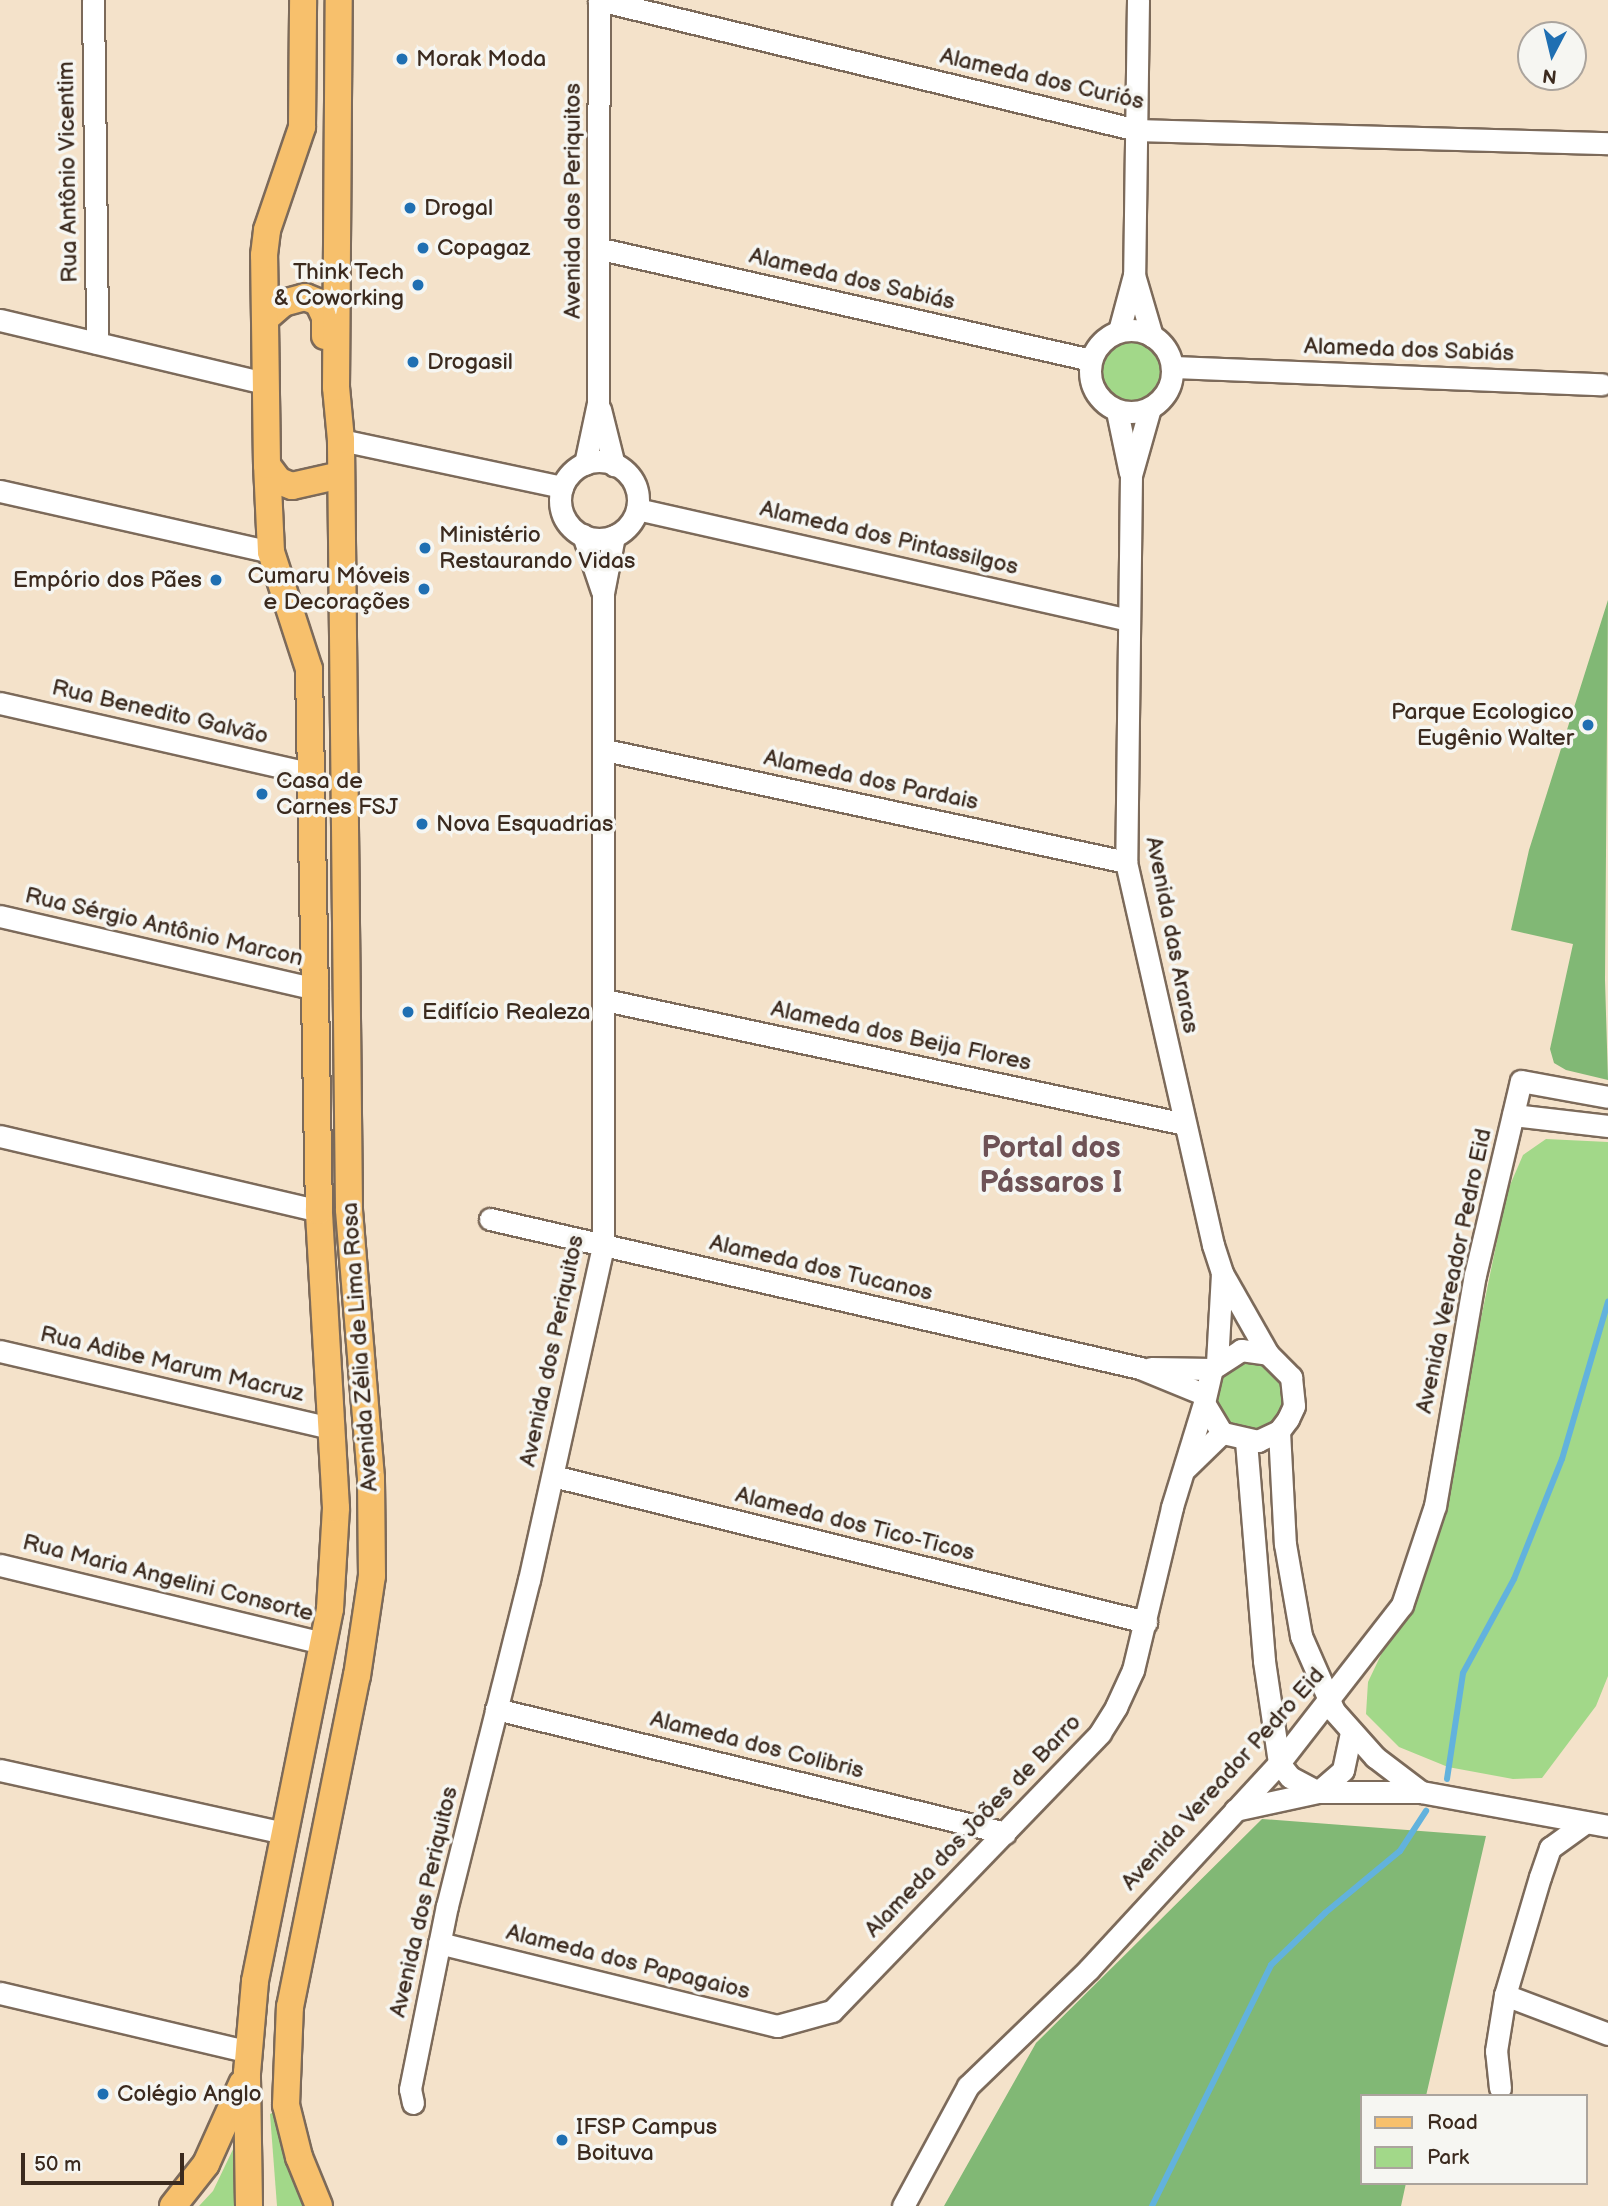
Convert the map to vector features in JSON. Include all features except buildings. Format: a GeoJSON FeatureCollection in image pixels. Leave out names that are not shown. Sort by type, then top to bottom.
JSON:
{"type":"FeatureCollection","features":[{"type":"Feature","properties":{"kind":"main road","name":"Avenida Zélia de Lima Rosa"},"geometry":{"type":"LineString","coordinates":[[249,2206],[248,2062],[256,1981],[323,1643],[336,1508],[319,1211],[309,669],[271,552],[265,383],[267,230],[302,127],[303,0]]}},
{"type":"Feature","properties":{"kind":"main road","name":"Avenida Zélia de Lima Rosa"},"geometry":{"type":"LineString","coordinates":[[319,2206],[299,2157],[286,2105],[290,2007],[357,1676],[372,1576],[371,1478],[349,1209],[341,440],[336,387],[339,0]]}},
{"type":"Feature","properties":{"kind":"main road","name":"Avenida Zélia de Lima Rosa"},"geometry":{"type":"LineString","coordinates":[[266,318],[293,299],[318,302],[325,317],[324,366],[336,387]]}},
{"type":"Feature","properties":{"kind":"main road"},"geometry":{"type":"LineString","coordinates":[[267,465],[279,481],[292,486],[341,475]]}},
{"type":"Feature","properties":{"kind":"main road","name":"Avenida Zélia de Lima Rosa"},"geometry":{"type":"LineString","coordinates":[[173,2206],[211,2154],[248,2062]]}},
{"type":"Feature","properties":{"kind":"street","name":"Rua Antônio Vicentim"},"geometry":{"type":"LineString","coordinates":[[93,0],[97,343]]}},
{"type":"Feature","properties":{"kind":"street","name":"Alameda dos Curiós"},"geometry":{"type":"LineString","coordinates":[[599,0],[1138,130],[1608,143]]}},
{"type":"Feature","properties":{"kind":"street","name":"Avenida dos Periquitos"},"geometry":{"type":"LineString","coordinates":[[598,403],[601,249],[599,0]]}},
{"type":"Feature","properties":{"kind":"street"},"geometry":{"type":"LineString","coordinates":[[1119,331],[1134,275],[1138,0]]}},
{"type":"Feature","properties":{"kind":"street","name":"Alameda dos Sabiás"},"geometry":{"type":"LineString","coordinates":[[601,249],[1091,360]]}},
{"type":"Feature","properties":{"kind":"street"},"geometry":{"type":"LineString","coordinates":[[1131,475],[1150,408],[1168,391],[1172,367],[1169,355],[1152,335],[1134,275]]}},
{"type":"Feature","properties":{"kind":"street"},"geometry":{"type":"LineString","coordinates":[[0,320],[265,383]]}},
{"type":"Feature","properties":{"kind":"street"},"geometry":{"type":"LineString","coordinates":[[1131,475],[1117,411],[1098,396],[1092,385],[1091,360],[1104,340],[1119,331],[1152,335]]}},
{"type":"Feature","properties":{"kind":"street","name":"Alameda dos Sabiás"},"geometry":{"type":"LineString","coordinates":[[1172,367],[1602,384]]}},
{"type":"Feature","properties":{"kind":"street"},"geometry":{"type":"LineString","coordinates":[[562,487],[585,464],[598,403]]}},
{"type":"Feature","properties":{"kind":"street"},"geometry":{"type":"LineString","coordinates":[[583,536],[614,536],[625,530],[637,509],[634,482],[614,464],[598,403]]}},
{"type":"Feature","properties":{"kind":"street"},"geometry":{"type":"LineString","coordinates":[[1117,411],[1150,408]]}},
{"type":"Feature","properties":{"kind":"street"},"geometry":{"type":"LineString","coordinates":[[341,440],[562,487]]}},
{"type":"Feature","properties":{"kind":"street"},"geometry":{"type":"LineString","coordinates":[[585,464],[614,464]]}},
{"type":"Feature","properties":{"kind":"street","name":"Avenida das Araras"},"geometry":{"type":"LineString","coordinates":[[1131,475],[1126,862],[1185,1124],[1222,1273],[1268,1354]]}},
{"type":"Feature","properties":{"kind":"street"},"geometry":{"type":"LineString","coordinates":[[562,487],[565,520],[583,536],[603,593]]}},
{"type":"Feature","properties":{"kind":"street"},"geometry":{"type":"LineString","coordinates":[[0,491],[271,552]]}},
{"type":"Feature","properties":{"kind":"street","name":"Alameda dos Pintassilgos"},"geometry":{"type":"LineString","coordinates":[[637,509],[1129,620]]}},
{"type":"Feature","properties":{"kind":"street"},"geometry":{"type":"LineString","coordinates":[[603,593],[614,536]]}},
{"type":"Feature","properties":{"kind":"street","name":"Avenida dos Periquitos"},"geometry":{"type":"LineString","coordinates":[[413,2103],[410,2089],[439,1942],[553,1476],[603,1245],[603,593]]}},
{"type":"Feature","properties":{"kind":"street","name":"Rua Benedito Galvão"},"geometry":{"type":"LineString","coordinates":[[0,703],[309,774]]}},
{"type":"Feature","properties":{"kind":"street","name":"Alameda dos Pardais"},"geometry":{"type":"LineString","coordinates":[[605,750],[1126,862]]}},
{"type":"Feature","properties":{"kind":"street","name":"Rua Sérgio Antônio Marcon"},"geometry":{"type":"LineString","coordinates":[[0,916],[317,989]]}},
{"type":"Feature","properties":{"kind":"street","name":"Alameda dos Beija Flores"},"geometry":{"type":"LineString","coordinates":[[605,1000],[1185,1124]]}},
{"type":"Feature","properties":{"kind":"street","name":"Avenida Vereador Pedro Eid"},"geometry":{"type":"LineString","coordinates":[[903,2206],[968,2086],[1089,1969],[1279,1763],[1330,1702],[1402,1605],[1420,1560],[1435,1507],[1475,1275],[1521,1081],[1608,1097]]}},
{"type":"Feature","properties":{"kind":"street"},"geometry":{"type":"LineString","coordinates":[[1513,1115],[1608,1126]]}},
{"type":"Feature","properties":{"kind":"street"},"geometry":{"type":"LineString","coordinates":[[0,1136],[319,1211]]}},
{"type":"Feature","properties":{"kind":"street","name":"Alameda dos Tucanos"},"geometry":{"type":"LineString","coordinates":[[490,1219],[1140,1368]]}},
{"type":"Feature","properties":{"kind":"street","name":"Avenida das Araras"},"geometry":{"type":"LineString","coordinates":[[1214,1366],[1222,1273]]}},
{"type":"Feature","properties":{"kind":"street"},"geometry":{"type":"LineString","coordinates":[[1140,1368],[1214,1366],[1241,1350],[1268,1354],[1285,1368],[1295,1391],[1294,1406],[1279,1431],[1290,1571],[1301,1636],[1330,1702],[1351,1732],[1394,1773],[1421,1792]]}},
{"type":"Feature","properties":{"kind":"street","name":"Rua Adibe Marum Macruz"},"geometry":{"type":"LineString","coordinates":[[0,1351],[332,1428]]}},
{"type":"Feature","properties":{"kind":"street"},"geometry":{"type":"LineString","coordinates":[[1204,1399],[1214,1366]]}},
{"type":"Feature","properties":{"kind":"street"},"geometry":{"type":"LineString","coordinates":[[1140,1368],[1204,1399],[1222,1433],[1246,1441],[1279,1431]]}},
{"type":"Feature","properties":{"kind":"street","name":"Alameda dos Joões de Barro"},"geometry":{"type":"LineString","coordinates":[[804,2021],[832,2011],[1100,1733],[1133,1670],[1182,1472],[1204,1399]]}},
{"type":"Feature","properties":{"kind":"street"},"geometry":{"type":"LineString","coordinates":[[1182,1472],[1222,1433]]}},
{"type":"Feature","properties":{"kind":"street"},"geometry":{"type":"LineString","coordinates":[[1246,1441],[1256,1575],[1279,1763],[1290,1777],[1318,1791]]}},
{"type":"Feature","properties":{"kind":"street","name":"Alameda dos Tico-Ticos"},"geometry":{"type":"LineString","coordinates":[[553,1476],[1146,1622]]}},
{"type":"Feature","properties":{"kind":"street","name":"Rua Maria Angelini Consorte"},"geometry":{"type":"LineString","coordinates":[[0,1565],[323,1643]]}},
{"type":"Feature","properties":{"kind":"street"},"geometry":{"type":"LineString","coordinates":[[1256,1575],[1290,1571]]}},
{"type":"Feature","properties":{"kind":"street","name":"Alameda dos Colibris"},"geometry":{"type":"LineString","coordinates":[[496,1709],[1005,1833]]}},
{"type":"Feature","properties":{"kind":"street"},"geometry":{"type":"LineString","coordinates":[[1318,1791],[1343,1770],[1351,1732]]}},
{"type":"Feature","properties":{"kind":"street"},"geometry":{"type":"LineString","coordinates":[[0,1770],[285,1833]]}},
{"type":"Feature","properties":{"kind":"street"},"geometry":{"type":"LineString","coordinates":[[1235,1810],[1318,1791],[1421,1792],[1608,1826]]}},
{"type":"Feature","properties":{"kind":"street"},"geometry":{"type":"LineString","coordinates":[[1500,2088],[1496,2051],[1505,1995],[1550,1848],[1586,1822]]}},
{"type":"Feature","properties":{"kind":"street","name":"Alameda dos Papagaios"},"geometry":{"type":"LineString","coordinates":[[439,1942],[777,2026],[804,2021]]}},
{"type":"Feature","properties":{"kind":"street"},"geometry":{"type":"LineString","coordinates":[[0,1993],[248,2062]]}},
{"type":"Feature","properties":{"kind":"street"},"geometry":{"type":"LineString","coordinates":[[1505,1995],[1608,2034]]}},
{"type":"Feature","properties":{"kind":"green space"},"geometry":{"type":"Polygon","coordinates":[[[1129,338],[1154,348],[1164,373],[1154,398],[1129,408],[1104,398],[1094,373],[1104,348],[1129,338]]]}},
{"type":"Feature","properties":{"kind":"green space","name":"Parque Ecologico Eugênio Walter"},"geometry":{"type":"Polygon","coordinates":[[[1608,600],[1605,980],[1608,1080],[1566,1070],[1554,1063],[1550,1049],[1573,944],[1511,930],[1529,850],[1608,600]]]}},
{"type":"Feature","properties":{"kind":"green space"},"geometry":{"type":"Polygon","coordinates":[[[1546,1139],[1608,1142],[1608,1676],[1596,1706],[1542,1778],[1513,1779],[1448,1767],[1399,1747],[1366,1714],[1368,1682],[1388,1640],[1413,1603],[1436,1537],[1507,1192],[1523,1155],[1546,1139]]]}},
{"type":"Feature","properties":{"kind":"green space"},"geometry":{"type":"Polygon","coordinates":[[[1249,1360],[1274,1370],[1284,1395],[1274,1420],[1249,1430],[1224,1420],[1214,1395],[1224,1370],[1249,1360]]]}},
{"type":"Feature","properties":{"kind":"green space"},"geometry":{"type":"Polygon","coordinates":[[[1262,1819],[1486,1836],[1426,2094],[1360,2094],[1360,2185],[1406,2185],[1401,2206],[944,2206],[1036,2043],[1262,1819]]]}},
{"type":"Feature","properties":{"kind":"green space"},"geometry":{"type":"Polygon","coordinates":[[[270,2114],[278,2114],[311,2206],[277,2206],[270,2114]]]}},
{"type":"Feature","properties":{"kind":"green space"},"geometry":{"type":"Polygon","coordinates":[[[236,2143],[244,2206],[199,2206],[213,2191],[236,2143]]]}},
{"type":"Feature","properties":{"kind":"waterway"},"geometry":{"type":"LineString","coordinates":[[1447,1779],[1463,1673],[1514,1579],[1562,1459],[1608,1302]]}},
{"type":"Feature","properties":{"kind":"waterway"},"geometry":{"type":"LineString","coordinates":[[1152,2206],[1271,1965],[1325,1913],[1400,1851],[1426,1811]]}},
{"type":"Feature","properties":{"kind":"place","name":"Morak Moda"},"geometry":{"type":"Point","coordinates":[402,59]}},
{"type":"Feature","properties":{"kind":"place","name":"Drogal"},"geometry":{"type":"Point","coordinates":[410,208]}},
{"type":"Feature","properties":{"kind":"place","name":"Copagaz"},"geometry":{"type":"Point","coordinates":[423,248]}},
{"type":"Feature","properties":{"kind":"place","name":"Think Tech & Coworking"},"geometry":{"type":"Point","coordinates":[418,285]}},
{"type":"Feature","properties":{"kind":"place","name":"Drogasil"},"geometry":{"type":"Point","coordinates":[413,362]}},
{"type":"Feature","properties":{"kind":"place","name":"Ministério Restaurando Vidas"},"geometry":{"type":"Point","coordinates":[425,548]}},
{"type":"Feature","properties":{"kind":"place","name":"Empório dos Pães"},"geometry":{"type":"Point","coordinates":[216,580]}},
{"type":"Feature","properties":{"kind":"place","name":"Cumaru Móveis e Decorações"},"geometry":{"type":"Point","coordinates":[424,589]}},
{"type":"Feature","properties":{"kind":"place","name":"Parque Ecologico Eugênio Walter"},"geometry":{"type":"Point","coordinates":[1588,725]}},
{"type":"Feature","properties":{"kind":"place","name":"Casa de Carnes FSJ"},"geometry":{"type":"Point","coordinates":[262,794]}},
{"type":"Feature","properties":{"kind":"place","name":"Nova Esquadrias"},"geometry":{"type":"Point","coordinates":[422,824]}},
{"type":"Feature","properties":{"kind":"place","name":"Edifício Realeza"},"geometry":{"type":"Point","coordinates":[408,1012]}},
{"type":"Feature","properties":{"kind":"place","name":"Colégio Anglo"},"geometry":{"type":"Point","coordinates":[103,2094]}},
{"type":"Feature","properties":{"kind":"place","name":"IFSP Campus Boituva"},"geometry":{"type":"Point","coordinates":[562,2140]}},
{"type":"Feature","properties":{"kind":"district","name":"Portal dos Pássaros I"},"geometry":{"type":"Point","coordinates":[1051,1165]}}]}
